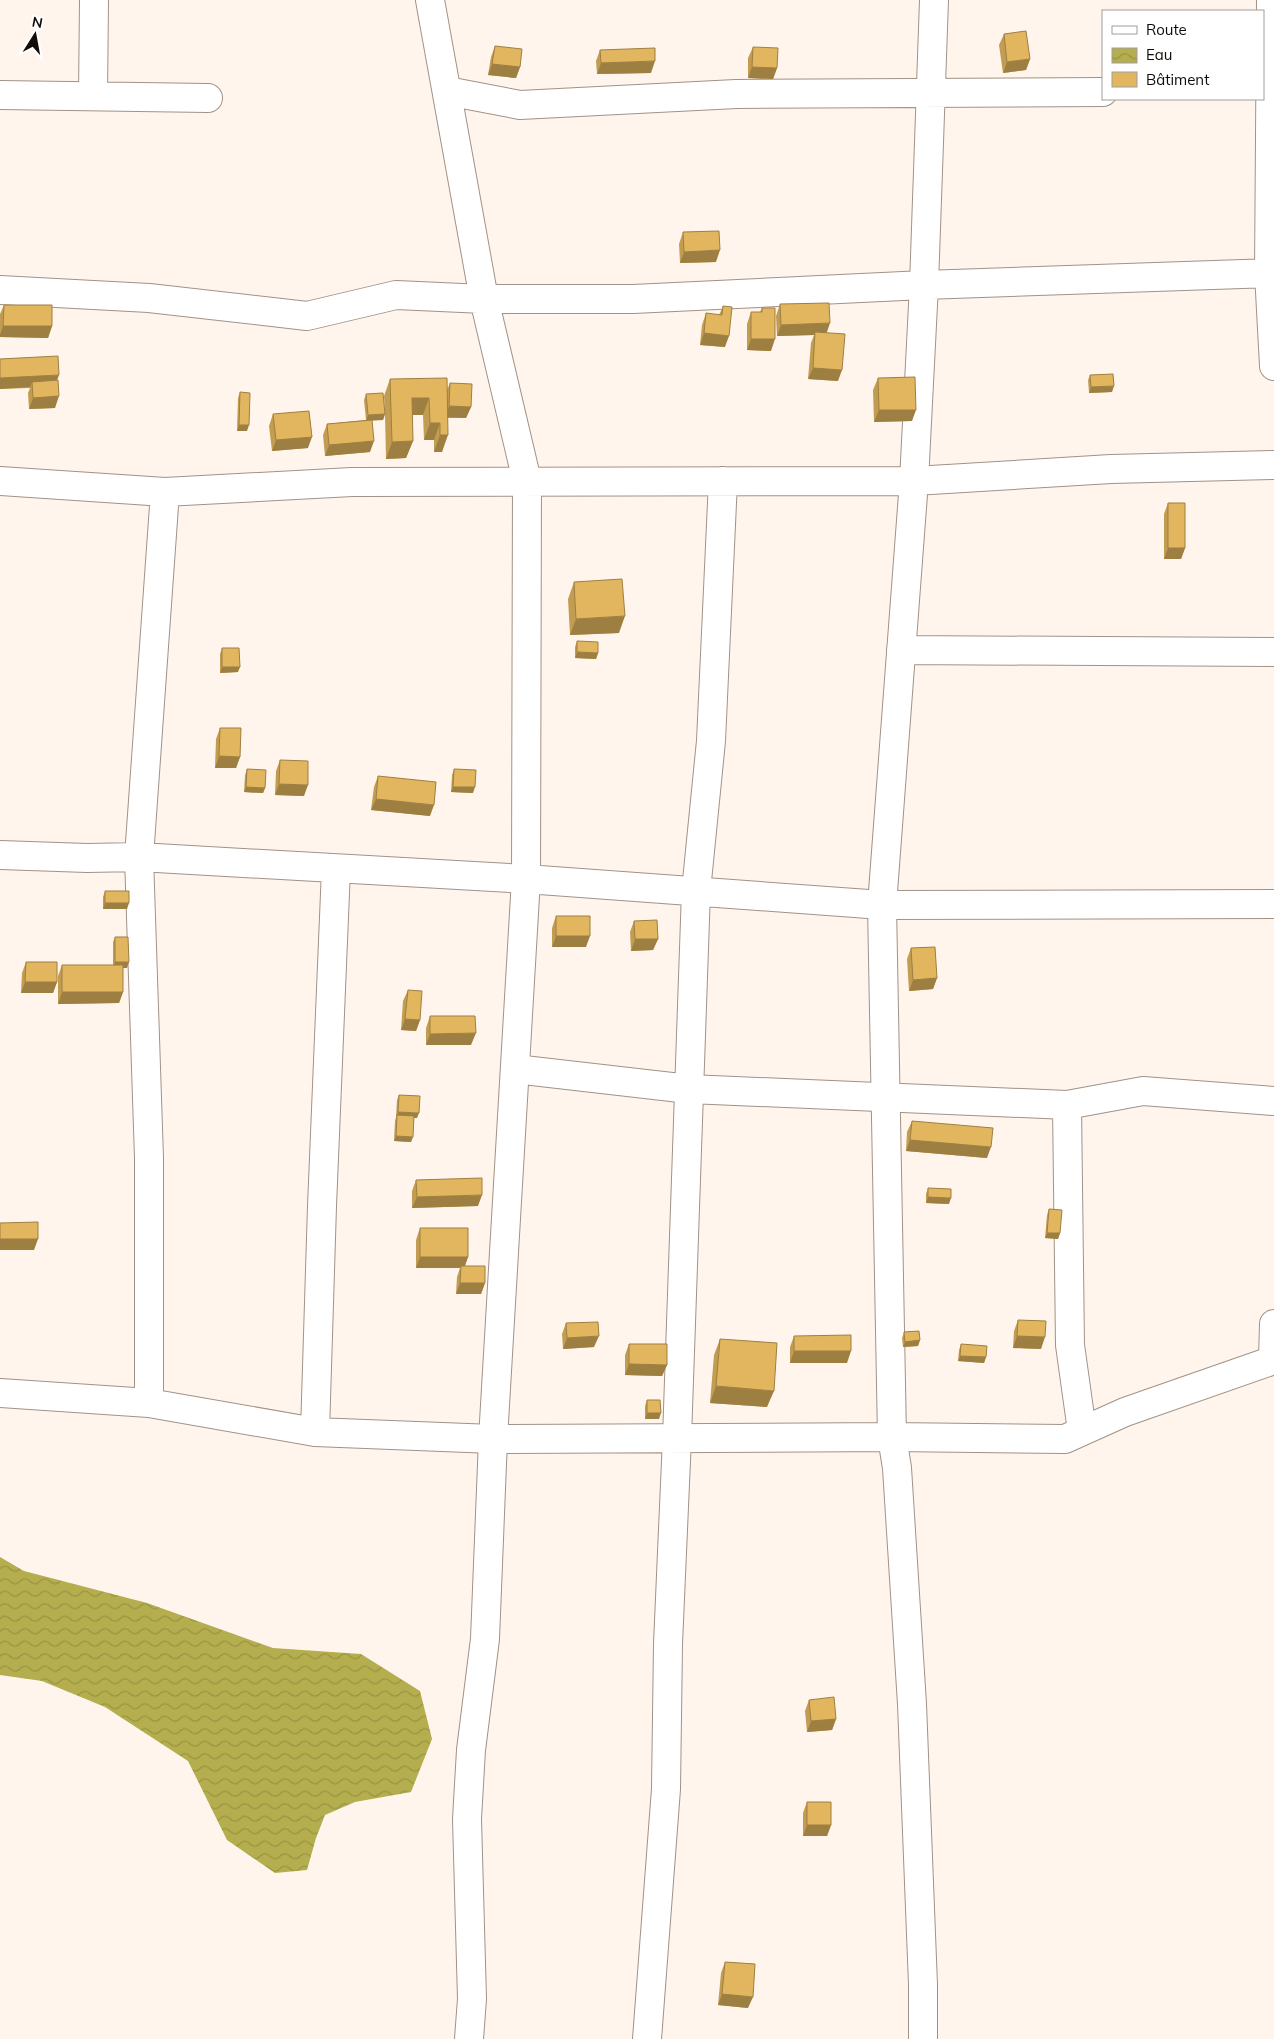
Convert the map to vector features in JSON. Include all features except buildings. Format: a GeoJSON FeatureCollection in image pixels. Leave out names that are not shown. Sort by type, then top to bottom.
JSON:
{"type":"FeatureCollection","features":[{"type":"Feature","properties":{"kind":"street"},"geometry":{"type":"LineString","coordinates":[[94,0],[94,96]]}},
{"type":"Feature","properties":{"kind":"street"},"geometry":{"type":"LineString","coordinates":[[430,0],[484,299],[527,481],[526,879],[493,1439],[486,1640],[472,1750],[467,1819],[472,1999],[469,2039]]}},
{"type":"Feature","properties":{"kind":"street"},"geometry":{"type":"LineString","coordinates":[[923,2039],[924,1985],[912,1704],[898,1468],[892,1437],[882,905],[914,481],[924,286],[934,0]]}},
{"type":"Feature","properties":{"kind":"street"},"geometry":{"type":"LineString","coordinates":[[1271,0],[1269,92],[1274,366]]}},
{"type":"Feature","properties":{"kind":"street"},"geometry":{"type":"LineString","coordinates":[[447,91],[520,105],[736,94],[1102,92]]}},
{"type":"Feature","properties":{"kind":"street"},"geometry":{"type":"LineString","coordinates":[[0,95],[208,98]]}},
{"type":"Feature","properties":{"kind":"street"},"geometry":{"type":"LineString","coordinates":[[0,290],[149,298],[307,316],[396,295],[484,299],[633,298],[1271,274]]}},
{"type":"Feature","properties":{"kind":"street"},"geometry":{"type":"LineString","coordinates":[[0,481],[165,492],[352,482],[914,481],[1110,469],[1274,465]]}},
{"type":"Feature","properties":{"kind":"street"},"geometry":{"type":"LineString","coordinates":[[647,2039],[666,1789],[668,1644],[696,891],[711,741],[723,481]]}},
{"type":"Feature","properties":{"kind":"street"},"geometry":{"type":"LineString","coordinates":[[149,1404],[149,1158],[139,858],[165,492]]}},
{"type":"Feature","properties":{"kind":"street"},"geometry":{"type":"LineString","coordinates":[[901,650],[1274,652]]}},
{"type":"Feature","properties":{"kind":"street"},"geometry":{"type":"LineString","coordinates":[[0,854],[139,858],[526,879],[882,905],[1274,904]]}},
{"type":"Feature","properties":{"kind":"street"},"geometry":{"type":"LineString","coordinates":[[315,1432],[336,869]]}},
{"type":"Feature","properties":{"kind":"street"},"geometry":{"type":"LineString","coordinates":[[515,1069],[689,1089],[1067,1104],[1143,1091],[1274,1101]]}},
{"type":"Feature","properties":{"kind":"street"},"geometry":{"type":"LineString","coordinates":[[1067,1104],[1070,1345],[1082,1431]]}},
{"type":"Feature","properties":{"kind":"street"},"geometry":{"type":"LineString","coordinates":[[0,1393],[149,1404],[315,1432],[493,1439],[892,1437],[1065,1439],[1125,1412],[1274,1360],[1274,1324]]}},
{"type":"Feature","properties":{"kind":"water"},"geometry":{"type":"Polygon","coordinates":[[[0,1557],[24,1571],[147,1603],[273,1648],[361,1654],[420,1691],[432,1739],[411,1792],[355,1802],[325,1815],[307,1870],[275,1873],[227,1840],[188,1761],[105,1707],[42,1681],[0,1675],[0,1557]]]}}]}
